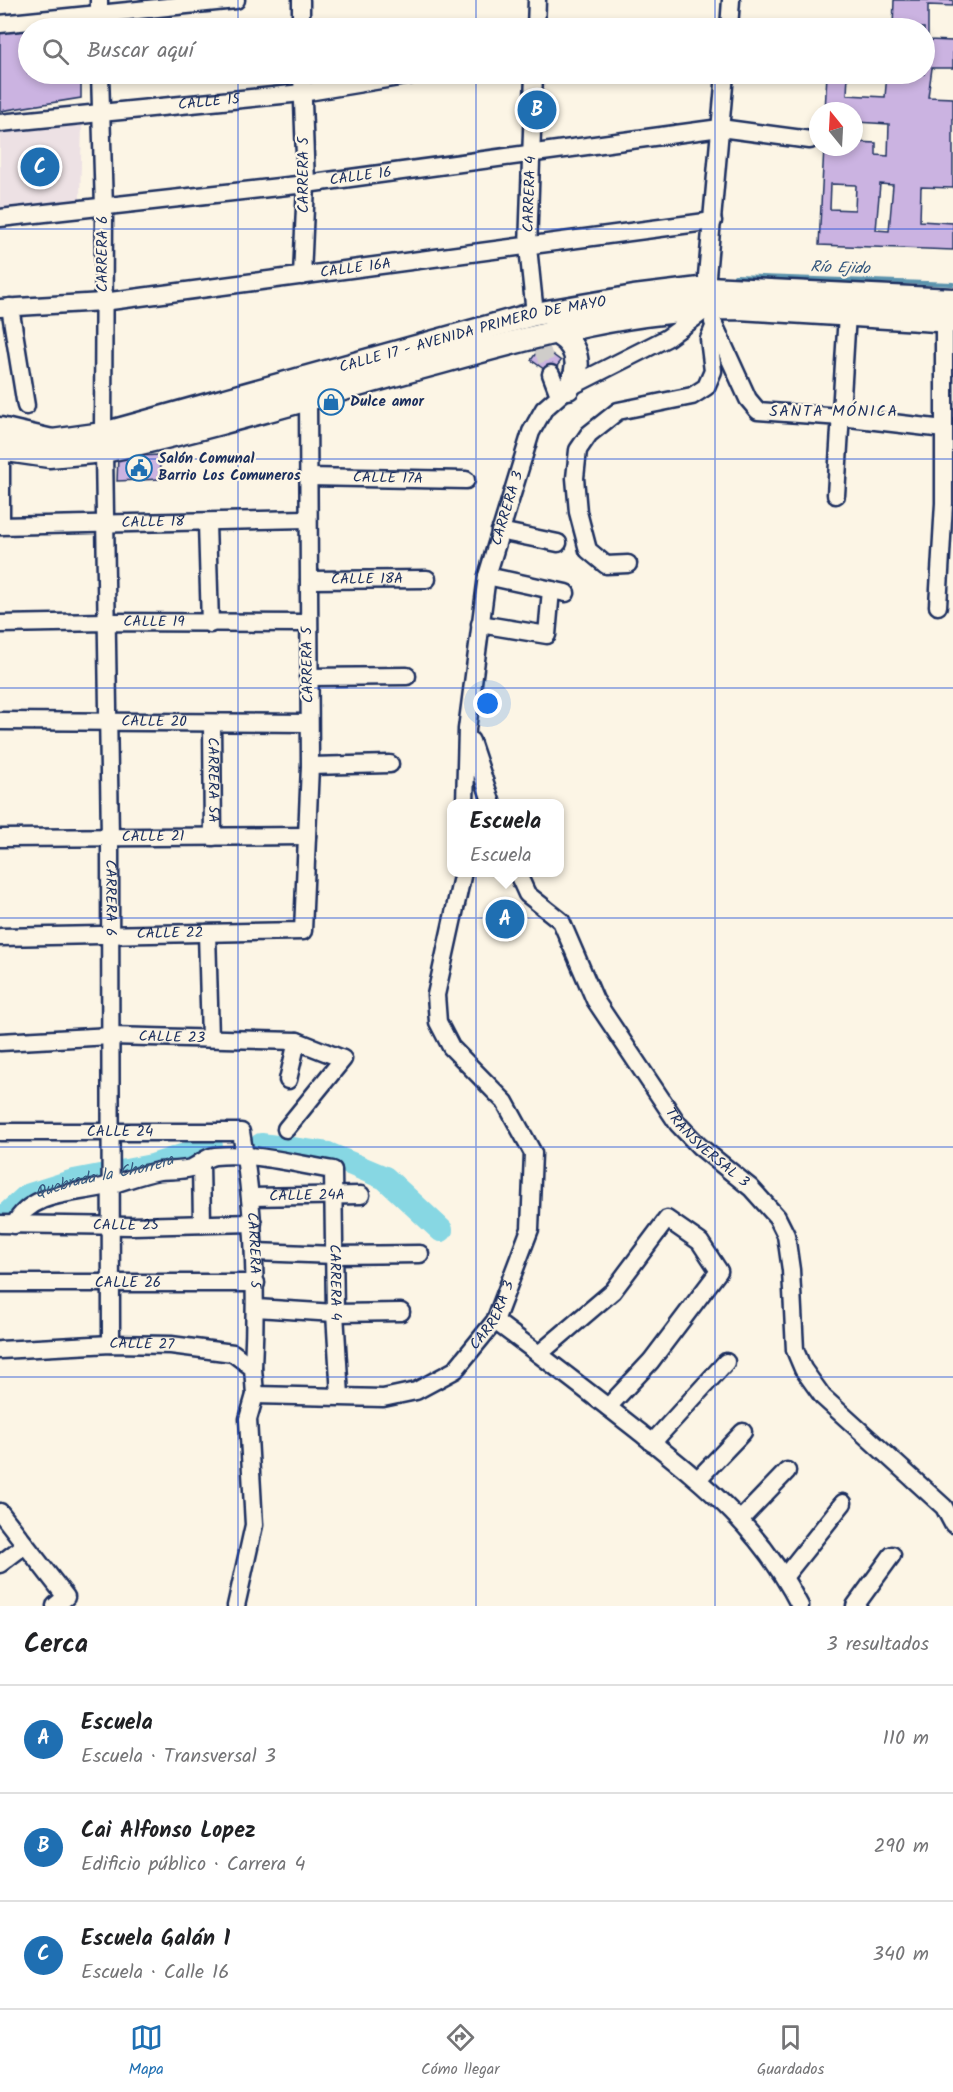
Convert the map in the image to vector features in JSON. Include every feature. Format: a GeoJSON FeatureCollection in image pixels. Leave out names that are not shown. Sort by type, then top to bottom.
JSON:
{"type":"FeatureCollection","features":[{"type":"Feature","properties":{"kind":"main road","name":"CALLE 17 - AVENIDA PRIMERO DE MAYO"},"geometry":{"type":"LineString","coordinates":[[0,443],[49,456],[538,320],[709,291],[953,300]]}},
{"type":"Feature","properties":{"kind":"main road","name":"CALLE 17 - AVENIDA PRIMERO DE MAYO"},"geometry":{"type":"LineString","coordinates":[[709,291],[847,314],[949,321]]}},
{"type":"Feature","properties":{"kind":"main road","name":"CALLE 17 - AVENIDA PRIMERO DE MAYO"},"geometry":{"type":"LineString","coordinates":[[103,442],[308,398],[538,320]]}},
{"type":"Feature","properties":{"kind":"main road"},"geometry":{"type":"LineString","coordinates":[[538,320],[567,340],[576,355],[576,372],[559,386]]}},
{"type":"Feature","properties":{"kind":"street"},"geometry":{"type":"LineString","coordinates":[[54,18],[236,0]]}},
{"type":"Feature","properties":{"kind":"street"},"geometry":{"type":"LineString","coordinates":[[301,0],[301,18]]}},
{"type":"Feature","properties":{"kind":"street"},"geometry":{"type":"LineString","coordinates":[[536,18],[537,0]]}},
{"type":"Feature","properties":{"kind":"street"},"geometry":{"type":"LineString","coordinates":[[730,18],[731,0]]}},
{"type":"Feature","properties":{"kind":"street"},"geometry":{"type":"LineString","coordinates":[[0,24],[18,22]]}},
{"type":"Feature","properties":{"kind":"street","name":"CARRERA 6"},"geometry":{"type":"LineString","coordinates":[[100,84],[104,208],[103,442],[110,837],[111,1344]]}},
{"type":"Feature","properties":{"kind":"street","name":"CARRERA 5"},"geometry":{"type":"LineString","coordinates":[[302,84],[306,184],[302,276]]}},
{"type":"Feature","properties":{"kind":"street","name":"CALLE 15"},"geometry":{"type":"LineString","coordinates":[[0,123],[101,111],[302,93],[356,84]]}},
{"type":"Feature","properties":{"kind":"street","name":"CARRERA 4"},"geometry":{"type":"LineString","coordinates":[[534,84],[528,246],[538,320]]}},
{"type":"Feature","properties":{"kind":"street"},"geometry":{"type":"LineString","coordinates":[[628,564],[606,564],[588,550],[578,512],[575,478],[578,450],[589,434],[618,411],[692,396],[706,387],[713,371],[709,339],[709,291],[724,84]]}},
{"type":"Feature","properties":{"kind":"street","name":"CALLE 16"},"geometry":{"type":"LineString","coordinates":[[0,218],[306,184],[720,128],[809,140]]}},
{"type":"Feature","properties":{"kind":"street","name":"CALLE 16A"},"geometry":{"type":"LineString","coordinates":[[5,307],[103,302],[713,221]]}},
{"type":"Feature","properties":{"kind":"street"},"geometry":{"type":"LineString","coordinates":[[709,291],[748,399],[758,411],[841,417],[944,429]]}},
{"type":"Feature","properties":{"kind":"street","name":"CARRERA 3"},"geometry":{"type":"LineString","coordinates":[[465,799],[467,729],[487,576],[531,432],[559,386],[667,338],[709,291]]}},
{"type":"Feature","properties":{"kind":"street"},"geometry":{"type":"LineString","coordinates":[[5,307],[26,406]]}},
{"type":"Feature","properties":{"kind":"street"},"geometry":{"type":"LineString","coordinates":[[836,495],[847,314]]}},
{"type":"Feature","properties":{"kind":"street"},"geometry":{"type":"LineString","coordinates":[[938,606],[949,503],[944,429],[949,321]]}},
{"type":"Feature","properties":{"kind":"street","name":"CARRERA 5"},"geometry":{"type":"LineString","coordinates":[[303,931],[310,766],[308,398]]}},
{"type":"Feature","properties":{"kind":"street"},"geometry":{"type":"LineString","coordinates":[[0,443],[0,526]]}},
{"type":"Feature","properties":{"kind":"street","name":"CALLE 17A"},"geometry":{"type":"LineString","coordinates":[[308,477],[466,480]]}},
{"type":"Feature","properties":{"kind":"street","name":"CALLE 18"},"geometry":{"type":"LineString","coordinates":[[0,526],[307,519]]}},
{"type":"Feature","properties":{"kind":"street"},"geometry":{"type":"LineString","coordinates":[[207,523],[210,624]]}},
{"type":"Feature","properties":{"kind":"street"},"geometry":{"type":"LineString","coordinates":[[500,531],[558,543]]}},
{"type":"Feature","properties":{"kind":"street"},"geometry":{"type":"LineString","coordinates":[[480,624],[547,635],[559,592],[487,576]]}},
{"type":"Feature","properties":{"kind":"street","name":"CALLE 18A"},"geometry":{"type":"LineString","coordinates":[[309,580],[427,579]]}},
{"type":"Feature","properties":{"kind":"street","name":"CALLE 19"},"geometry":{"type":"LineString","coordinates":[[0,624],[308,623]]}},
{"type":"Feature","properties":{"kind":"street"},"geometry":{"type":"LineString","coordinates":[[308,677],[407,676]]}},
{"type":"Feature","properties":{"kind":"street","name":"CALLE 20"},"geometry":{"type":"LineString","coordinates":[[0,721],[309,723]]}},
{"type":"Feature","properties":{"kind":"street","name":"CARRERA 5A"},"geometry":{"type":"LineString","coordinates":[[212,723],[213,837]]}},
{"type":"Feature","properties":{"kind":"street"},"geometry":{"type":"LineString","coordinates":[[467,729],[490,799]]}},
{"type":"Feature","properties":{"kind":"street"},"geometry":{"type":"LineString","coordinates":[[310,766],[390,764]]}},
{"type":"Feature","properties":{"kind":"street","name":"CALLE 21"},"geometry":{"type":"LineString","coordinates":[[0,838],[307,836]]}},
{"type":"Feature","properties":{"kind":"street","name":"CARRERA 3"},"geometry":{"type":"LineString","coordinates":[[255,1395],[383,1398],[417,1391],[455,1370],[495,1321],[530,1229],[533,1153],[505,1102],[451,1047],[438,1022],[436,996],[462,877]]}},
{"type":"Feature","properties":{"kind":"street","name":"TRANSVERSAL 3"},"geometry":{"type":"LineString","coordinates":[[519,877],[527,894],[561,921],[595,1000],[678,1124],[699,1146],[752,1188],[777,1216],[786,1235],[791,1270],[795,1350],[803,1369],[823,1397],[944,1507],[953,1524]]}},
{"type":"Feature","properties":{"kind":"street","name":"CALLE 22"},"geometry":{"type":"LineString","coordinates":[[0,937],[303,931]]}},
{"type":"Feature","properties":{"kind":"street"},"geometry":{"type":"LineString","coordinates":[[207,933],[210,1038]]}},
{"type":"Feature","properties":{"kind":"street","name":"CALLE 23"},"geometry":{"type":"LineString","coordinates":[[0,1042],[111,1036],[297,1041],[343,1059],[286,1129]]}},
{"type":"Feature","properties":{"kind":"street"},"geometry":{"type":"LineString","coordinates":[[288,1080],[297,1041]]}},
{"type":"Feature","properties":{"kind":"street","name":"CALLE 24"},"geometry":{"type":"LineString","coordinates":[[0,1131],[241,1132]]}},
{"type":"Feature","properties":{"kind":"street","name":"CARRERA 5"},"geometry":{"type":"LineString","coordinates":[[241,1132],[251,1197],[255,1252],[256,1308],[253,1368]]}},
{"type":"Feature","properties":{"kind":"street"},"geometry":{"type":"LineString","coordinates":[[7,1224],[21,1211],[51,1196],[159,1171],[190,1168],[216,1156],[245,1156]]}},
{"type":"Feature","properties":{"kind":"street","name":"CARRERA 4"},"geometry":{"type":"LineString","coordinates":[[245,1156],[333,1170],[335,1313],[340,1396]]}},
{"type":"Feature","properties":{"kind":"street"},"geometry":{"type":"LineString","coordinates":[[201,1162],[202,1224]]}},
{"type":"Feature","properties":{"kind":"street","name":"CALLE 24A"},"geometry":{"type":"LineString","coordinates":[[251,1197],[362,1195]]}},
{"type":"Feature","properties":{"kind":"street"},"geometry":{"type":"LineString","coordinates":[[539,1354],[614,1291],[667,1218],[700,1242],[719,1271],[651,1361],[608,1407]]}},
{"type":"Feature","properties":{"kind":"street","name":"CALLE 25"},"geometry":{"type":"LineString","coordinates":[[7,1224],[253,1223]]}},
{"type":"Feature","properties":{"kind":"street"},"geometry":{"type":"LineString","coordinates":[[255,1252],[335,1255],[420,1254]]}},
{"type":"Feature","properties":{"kind":"street","name":"CALLE 26"},"geometry":{"type":"LineString","coordinates":[[0,1284],[256,1283]]}},
{"type":"Feature","properties":{"kind":"street"},"geometry":{"type":"LineString","coordinates":[[256,1308],[335,1313],[401,1312]]}},
{"type":"Feature","properties":{"kind":"street"},"geometry":{"type":"LineString","coordinates":[[495,1321],[698,1479],[741,1519],[784,1576],[800,1606]]}},
{"type":"Feature","properties":{"kind":"street","name":"CALLE 27"},"geometry":{"type":"LineString","coordinates":[[0,1350],[111,1344],[171,1345],[233,1353],[253,1368]]}},
{"type":"Feature","properties":{"kind":"street"},"geometry":{"type":"LineString","coordinates":[[652,1443],[726,1362]]}},
{"type":"Feature","properties":{"kind":"street"},"geometry":{"type":"LineString","coordinates":[[236,1606],[254,1525],[248,1419],[255,1395],[253,1368]]}},
{"type":"Feature","properties":{"kind":"street"},"geometry":{"type":"LineString","coordinates":[[698,1479],[743,1432]]}},
{"type":"Feature","properties":{"kind":"street"},"geometry":{"type":"LineString","coordinates":[[741,1519],[787,1471]]}},
{"type":"Feature","properties":{"kind":"street"},"geometry":{"type":"LineString","coordinates":[[784,1576],[843,1503]]}},
{"type":"Feature","properties":{"kind":"street"},"geometry":{"type":"LineString","coordinates":[[0,1512],[25,1545],[61,1601]]}},
{"type":"Feature","properties":{"kind":"street"},"geometry":{"type":"LineString","coordinates":[[0,1564],[25,1545]]}},
{"type":"Feature","properties":{"kind":"street"},"geometry":{"type":"LineString","coordinates":[[855,1606],[892,1554]]}},
{"type":"Feature","properties":{"kind":"shaded area"},"geometry":{"type":"Polygon","coordinates":[[[82,125],[80,200],[0,208],[0,133],[82,125]]]}},
{"type":"Feature","properties":{"kind":"building"},"geometry":{"type":"Polygon","coordinates":[[[894,0],[953,0],[953,6],[928,5],[928,18],[893,18],[894,0]]]}},
{"type":"Feature","properties":{"kind":"building"},"geometry":{"type":"Polygon","coordinates":[[[18,31],[18,84],[81,84],[81,98],[0,111],[0,32],[18,31]]]}},
{"type":"Feature","properties":{"kind":"building"},"geometry":{"type":"Polygon","coordinates":[[[935,40],[953,41],[953,68],[935,68],[935,40]]]}},
{"type":"Feature","properties":{"kind":"building"},"geometry":{"type":"Polygon","coordinates":[[[826,84],[848,84],[847,95],[885,97],[886,84],[930,84],[928,97],[953,98],[953,188],[921,187],[920,221],[953,223],[953,250],[819,245],[824,156],[863,156],[863,142],[876,143],[876,155],[888,156],[889,124],[863,122],[863,102],[825,102],[826,84]],[[831,184],[830,209],[855,210],[856,185],[831,184]],[[880,184],[876,230],[889,231],[893,185],[880,184]]]}},
{"type":"Feature","properties":{"kind":"building"},"geometry":{"type":"Polygon","coordinates":[[[541,346],[561,361],[551,374],[531,360],[541,346]]]}},
{"type":"Feature","properties":{"kind":"building","name":"Salón Comunal Barrio Los Comuneros"},"geometry":{"type":"Polygon","coordinates":[[[159,455],[161,479],[117,481],[118,457],[159,455]]]}},
{"type":"Feature","properties":{"kind":"waterway","name":"Río Ejido"},"geometry":{"type":"LineString","coordinates":[[733,282],[735,276],[953,284]]}},
{"type":"Feature","properties":{"kind":"waterway","name":"Quebrada la Chorrera"},"geometry":{"type":"LineString","coordinates":[[261,1145],[328,1154],[385,1178],[441,1230]]}},
{"type":"Feature","properties":{"kind":"waterway","name":"Quebrada la Chorrera"},"geometry":{"type":"LineString","coordinates":[[4,1217],[27,1196],[74,1181],[152,1166],[211,1146]]}},
{"type":"Feature","properties":{"kind":"tunnel"},"geometry":{"type":"LineString","coordinates":[[541,346],[551,374]]}},
{"type":"Feature","properties":{"kind":"place","name":"Cai Alfonso Lopez"},"geometry":{"type":"Point","coordinates":[537,110]}},
{"type":"Feature","properties":{"kind":"place","name":"Escuela Galán 1"},"geometry":{"type":"Point","coordinates":[40,167]}},
{"type":"Feature","properties":{"kind":"place","name":"Dulce amor"},"geometry":{"type":"Point","coordinates":[331,402]}},
{"type":"Feature","properties":{"kind":"place","name":"Salón Comunal Barrio Los Comuneros"},"geometry":{"type":"Point","coordinates":[139,468]}},
{"type":"Feature","properties":{"kind":"place","name":"Escuela"},"geometry":{"type":"Point","coordinates":[505,919]}},
{"type":"Feature","properties":{"kind":"district","name":"SANTA MÓNICA"},"geometry":{"type":"Point","coordinates":[834,411]}}]}
